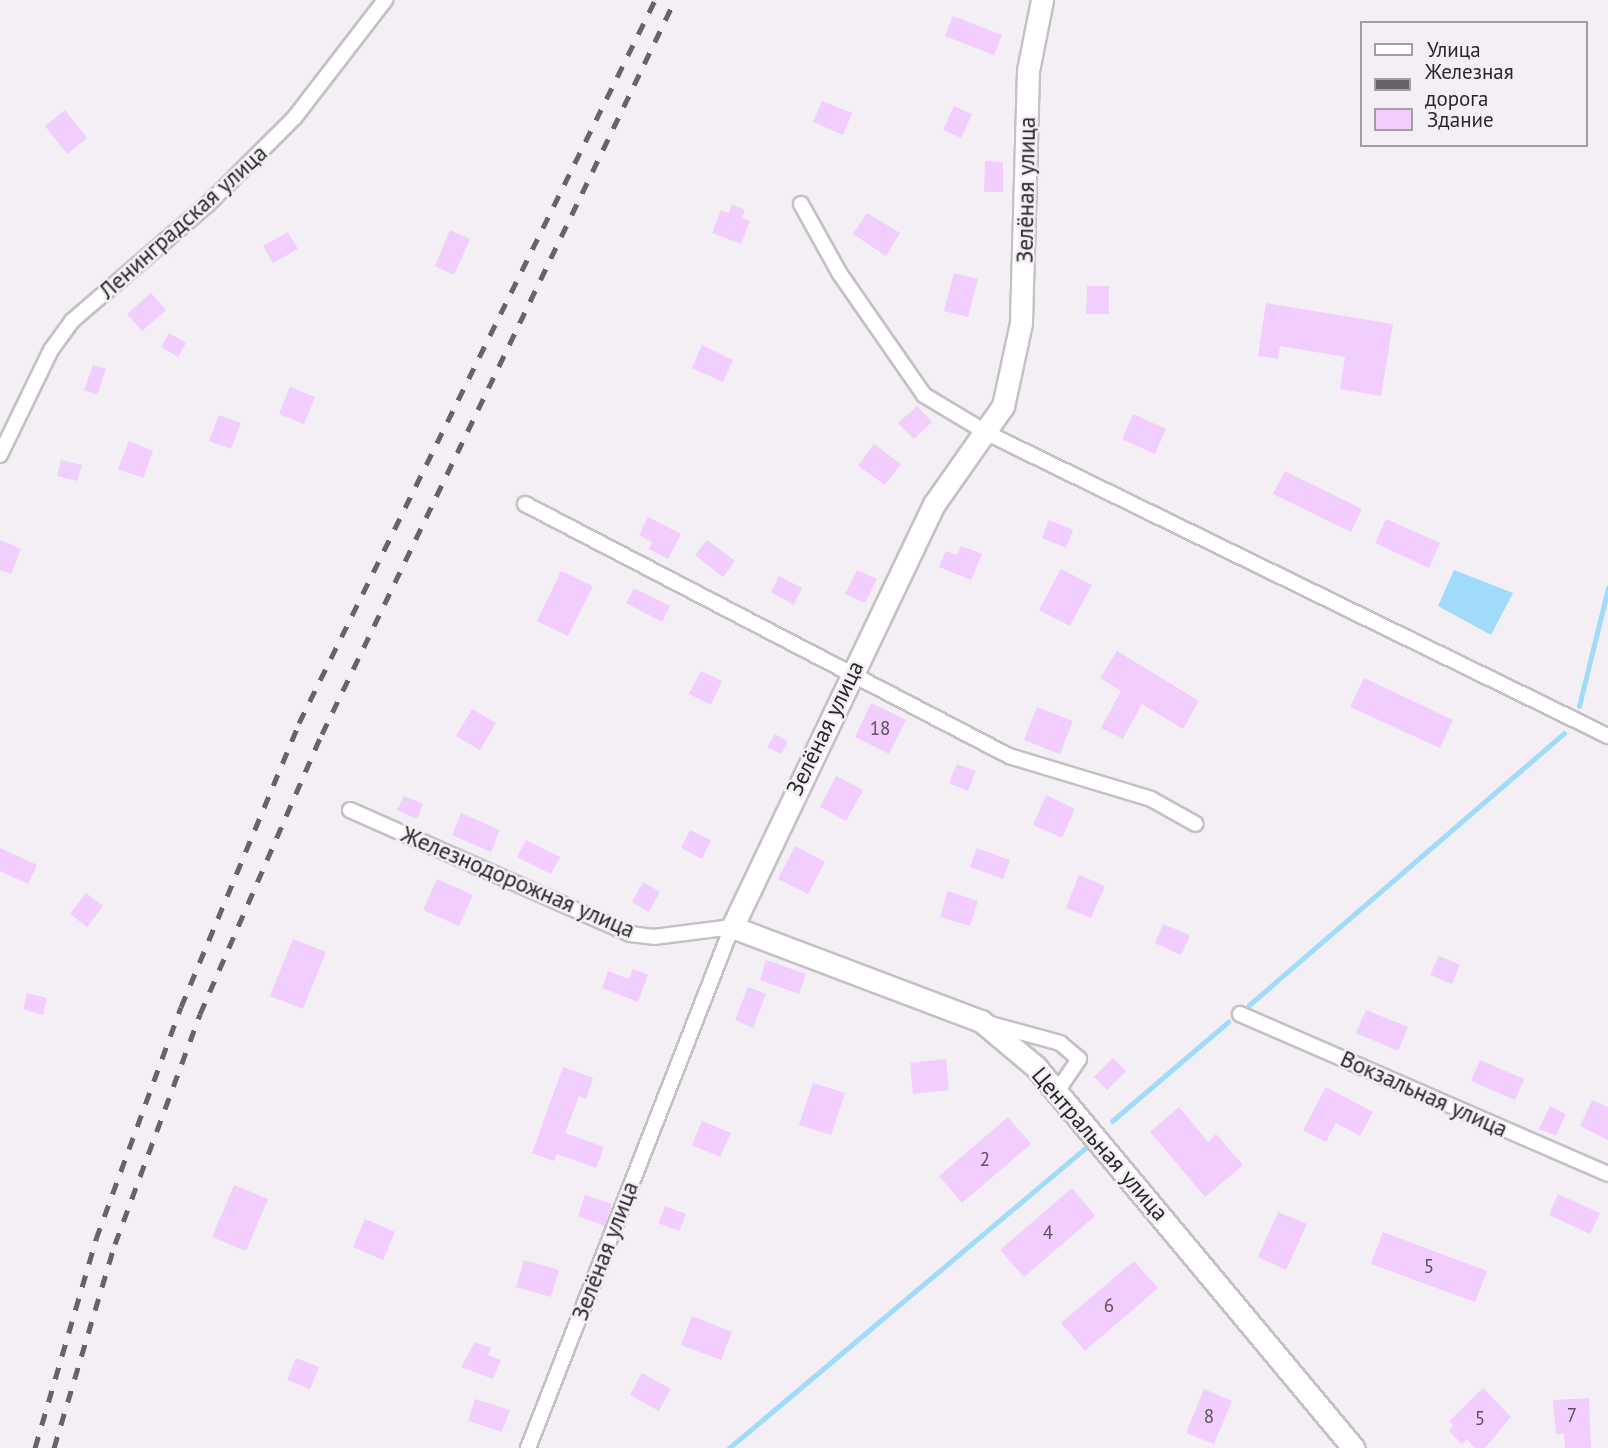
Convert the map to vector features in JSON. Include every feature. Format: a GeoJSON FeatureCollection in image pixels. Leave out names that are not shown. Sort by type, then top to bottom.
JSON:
{"type":"FeatureCollection","features":[{"type":"Feature","properties":{"kind":"street","name":"Ленинградская улица"},"geometry":{"type":"LineString","coordinates":[[0,455],[51,350],[72,321],[207,205],[295,117],[384,0]]}},
{"type":"Feature","properties":{"kind":"street","name":"Зелёная улица"},"geometry":{"type":"LineString","coordinates":[[528,1448],[732,927],[850,675],[934,504],[987,433],[1003,406],[1021,323],[1028,71],[1042,0]]}},
{"type":"Feature","properties":{"kind":"street"},"geometry":{"type":"LineString","coordinates":[[801,204],[841,274],[924,395],[987,433],[1608,736]]}},
{"type":"Feature","properties":{"kind":"street"},"geometry":{"type":"LineString","coordinates":[[525,504],[1009,756],[1151,799],[1196,824]]}},
{"type":"Feature","properties":{"kind":"street","name":"Железнодорожная улица"},"geometry":{"type":"LineString","coordinates":[[350,810],[630,934],[654,937],[732,927]]}},
{"type":"Feature","properties":{"kind":"street","name":"Центральная улица"},"geometry":{"type":"LineString","coordinates":[[732,927],[981,1021],[1058,1090],[1353,1448]]}},
{"type":"Feature","properties":{"kind":"street","name":"Вокзальная улица"},"geometry":{"type":"LineString","coordinates":[[1240,1014],[1608,1174]]}},
{"type":"Feature","properties":{"kind":"street"},"geometry":{"type":"LineString","coordinates":[[981,1021],[1060,1043],[1079,1059],[1058,1090]]}},
{"type":"Feature","properties":{"kind":"water"},"geometry":{"type":"Polygon","coordinates":[[[1454,570],[1513,593],[1491,635],[1438,606],[1454,570]]]}},
{"type":"Feature","properties":{"kind":"building"},"geometry":{"type":"Polygon","coordinates":[[[953,16],[1002,35],[994,55],[945,36],[953,16]]]}},
{"type":"Feature","properties":{"kind":"building"},"geometry":{"type":"Polygon","coordinates":[[[822,101],[852,113],[843,135],[813,122],[822,101]]]}},
{"type":"Feature","properties":{"kind":"building"},"geometry":{"type":"Polygon","coordinates":[[[954,106],[972,114],[961,138],[943,130],[954,106]]]}},
{"type":"Feature","properties":{"kind":"building"},"geometry":{"type":"Polygon","coordinates":[[[65,110],[87,138],[67,154],[45,126],[65,110]]]}},
{"type":"Feature","properties":{"kind":"building"},"geometry":{"type":"Polygon","coordinates":[[[985,161],[1003,162],[1003,192],[984,192],[985,161]]]}},
{"type":"Feature","properties":{"kind":"building"},"geometry":{"type":"Polygon","coordinates":[[[732,204],[745,210],[742,218],[750,221],[741,244],[712,233],[721,210],[729,213],[732,204]]]}},
{"type":"Feature","properties":{"kind":"building"},"geometry":{"type":"Polygon","coordinates":[[[867,213],[900,233],[886,256],[853,234],[867,213]]]}},
{"type":"Feature","properties":{"kind":"building"},"geometry":{"type":"Polygon","coordinates":[[[450,230],[470,239],[454,275],[435,266],[450,230]]]}},
{"type":"Feature","properties":{"kind":"building"},"geometry":{"type":"Polygon","coordinates":[[[288,232],[298,249],[273,263],[263,246],[288,232]]]}},
{"type":"Feature","properties":{"kind":"building"},"geometry":{"type":"Polygon","coordinates":[[[954,273],[978,279],[968,317],[944,311],[954,273]]]}},
{"type":"Feature","properties":{"kind":"building"},"geometry":{"type":"Polygon","coordinates":[[[1087,286],[1109,286],[1109,314],[1086,314],[1087,286]]]}},
{"type":"Feature","properties":{"kind":"building"},"geometry":{"type":"Polygon","coordinates":[[[151,293],[166,310],[142,331],[127,314],[151,293]]]}},
{"type":"Feature","properties":{"kind":"building"},"geometry":{"type":"Polygon","coordinates":[[[1266,303],[1393,324],[1381,396],[1340,389],[1345,357],[1280,346],[1278,359],[1258,356],[1266,303]]]}},
{"type":"Feature","properties":{"kind":"building"},"geometry":{"type":"Polygon","coordinates":[[[169,333],[186,343],[178,357],[161,347],[169,333]]]}},
{"type":"Feature","properties":{"kind":"building"},"geometry":{"type":"Polygon","coordinates":[[[702,345],[733,360],[723,382],[692,368],[702,345]]]}},
{"type":"Feature","properties":{"kind":"building"},"geometry":{"type":"Polygon","coordinates":[[[93,365],[106,369],[97,395],[84,390],[93,365]]]}},
{"type":"Feature","properties":{"kind":"building"},"geometry":{"type":"Polygon","coordinates":[[[290,387],[315,397],[304,424],[279,414],[290,387]]]}},
{"type":"Feature","properties":{"kind":"building"},"geometry":{"type":"Polygon","coordinates":[[[917,406],[932,422],[914,439],[898,423],[917,406]]]}},
{"type":"Feature","properties":{"kind":"building"},"geometry":{"type":"Polygon","coordinates":[[[1133,414],[1166,429],[1155,454],[1122,439],[1133,414]]]}},
{"type":"Feature","properties":{"kind":"building"},"geometry":{"type":"Polygon","coordinates":[[[219,415],[241,423],[231,449],[209,441],[219,415]]]}},
{"type":"Feature","properties":{"kind":"building"},"geometry":{"type":"Polygon","coordinates":[[[129,441],[153,451],[143,478],[118,469],[129,441]]]}},
{"type":"Feature","properties":{"kind":"building"},"geometry":{"type":"Polygon","coordinates":[[[874,444],[901,464],[885,485],[858,466],[874,444]]]}},
{"type":"Feature","properties":{"kind":"building"},"geometry":{"type":"Polygon","coordinates":[[[61,460],[82,465],[77,481],[57,476],[61,460]]]}},
{"type":"Feature","properties":{"kind":"building"},"geometry":{"type":"Polygon","coordinates":[[[1285,471],[1362,509],[1351,532],[1273,494],[1285,471]]]}},
{"type":"Feature","properties":{"kind":"building"},"geometry":{"type":"Polygon","coordinates":[[[648,517],[681,534],[668,559],[649,549],[652,542],[639,535],[648,517]]]}},
{"type":"Feature","properties":{"kind":"building"},"geometry":{"type":"Polygon","coordinates":[[[1386,519],[1440,543],[1429,568],[1375,543],[1386,519]]]}},
{"type":"Feature","properties":{"kind":"building"},"geometry":{"type":"Polygon","coordinates":[[[1049,520],[1073,530],[1066,548],[1042,538],[1049,520]]]}},
{"type":"Feature","properties":{"kind":"building"},"geometry":{"type":"Polygon","coordinates":[[[0,540],[21,549],[11,574],[0,570],[0,540]]]}},
{"type":"Feature","properties":{"kind":"building"},"geometry":{"type":"Polygon","coordinates":[[[707,540],[735,561],[723,577],[695,555],[707,540]]]}},
{"type":"Feature","properties":{"kind":"building"},"geometry":{"type":"Polygon","coordinates":[[[961,546],[982,554],[971,580],[939,567],[946,551],[957,555],[961,546]]]}},
{"type":"Feature","properties":{"kind":"building"},"geometry":{"type":"Polygon","coordinates":[[[1061,569],[1092,585],[1070,626],[1039,610],[1061,569]]]}},
{"type":"Feature","properties":{"kind":"building"},"geometry":{"type":"Polygon","coordinates":[[[857,570],[877,579],[865,603],[845,594],[857,570]]]}},
{"type":"Feature","properties":{"kind":"building"},"geometry":{"type":"Polygon","coordinates":[[[561,571],[593,586],[568,636],[537,621],[561,571]]]}},
{"type":"Feature","properties":{"kind":"building"},"geometry":{"type":"Polygon","coordinates":[[[779,576],[802,588],[794,605],[771,592],[779,576]]]}},
{"type":"Feature","properties":{"kind":"building"},"geometry":{"type":"Polygon","coordinates":[[[634,588],[670,606],[662,622],[626,603],[634,588]]]}},
{"type":"Feature","properties":{"kind":"building"},"geometry":{"type":"Polygon","coordinates":[[[1117,651],[1199,701],[1183,729],[1142,704],[1123,739],[1101,728],[1121,691],[1100,678],[1117,651]]]}},
{"type":"Feature","properties":{"kind":"building"},"geometry":{"type":"Polygon","coordinates":[[[701,671],[722,681],[711,705],[689,694],[701,671]]]}},
{"type":"Feature","properties":{"kind":"building"},"geometry":{"type":"Polygon","coordinates":[[[1364,678],[1453,720],[1440,748],[1350,707],[1364,678]]]}},
{"type":"Feature","properties":{"kind":"building"},"geometry":{"type":"Polygon","coordinates":[[[871,703],[906,720],[889,754],[855,737],[871,703]]]}},
{"type":"Feature","properties":{"kind":"building"},"geometry":{"type":"Polygon","coordinates":[[[1037,707],[1073,721],[1060,754],[1024,740],[1037,707]]]}},
{"type":"Feature","properties":{"kind":"building"},"geometry":{"type":"Polygon","coordinates":[[[472,709],[496,723],[480,750],[456,736],[472,709]]]}},
{"type":"Feature","properties":{"kind":"building"},"geometry":{"type":"Polygon","coordinates":[[[775,734],[788,742],[781,754],[767,747],[775,734]]]}},
{"type":"Feature","properties":{"kind":"building"},"geometry":{"type":"Polygon","coordinates":[[[957,764],[976,771],[968,791],[949,783],[957,764]]]}},
{"type":"Feature","properties":{"kind":"building"},"geometry":{"type":"Polygon","coordinates":[[[836,776],[863,790],[846,821],[820,807],[836,776]]]}},
{"type":"Feature","properties":{"kind":"building"},"geometry":{"type":"Polygon","coordinates":[[[1046,795],[1075,809],[1062,838],[1033,825],[1046,795]]]}},
{"type":"Feature","properties":{"kind":"building"},"geometry":{"type":"Polygon","coordinates":[[[404,796],[423,804],[417,819],[397,810],[404,796]]]}},
{"type":"Feature","properties":{"kind":"building"},"geometry":{"type":"Polygon","coordinates":[[[461,813],[500,830],[491,852],[452,835],[461,813]]]}},
{"type":"Feature","properties":{"kind":"building"},"geometry":{"type":"Polygon","coordinates":[[[690,830],[711,840],[702,859],[681,848],[690,830]]]}},
{"type":"Feature","properties":{"kind":"building"},"geometry":{"type":"Polygon","coordinates":[[[526,840],[560,857],[551,874],[517,857],[526,840]]]}},
{"type":"Feature","properties":{"kind":"building"},"geometry":{"type":"Polygon","coordinates":[[[795,846],[825,862],[808,894],[778,879],[795,846]]]}},
{"type":"Feature","properties":{"kind":"building"},"geometry":{"type":"Polygon","coordinates":[[[0,848],[37,865],[28,884],[0,871],[0,848]]]}},
{"type":"Feature","properties":{"kind":"building"},"geometry":{"type":"Polygon","coordinates":[[[977,848],[1010,860],[1003,879],[970,867],[977,848]]]}},
{"type":"Feature","properties":{"kind":"building"},"geometry":{"type":"Polygon","coordinates":[[[1079,875],[1105,886],[1091,918],[1066,908],[1079,875]]]}},
{"type":"Feature","properties":{"kind":"building"},"geometry":{"type":"Polygon","coordinates":[[[437,879],[473,895],[459,926],[423,910],[437,879]]]}},
{"type":"Feature","properties":{"kind":"building"},"geometry":{"type":"Polygon","coordinates":[[[643,882],[660,892],[649,912],[632,902],[643,882]]]}},
{"type":"Feature","properties":{"kind":"building"},"geometry":{"type":"Polygon","coordinates":[[[948,891],[978,901],[970,926],[940,917],[948,891]]]}},
{"type":"Feature","properties":{"kind":"building"},"geometry":{"type":"Polygon","coordinates":[[[86,893],[103,906],[87,927],[70,914],[86,893]]]}},
{"type":"Feature","properties":{"kind":"building"},"geometry":{"type":"Polygon","coordinates":[[[1163,924],[1190,935],[1181,955],[1155,943],[1163,924]]]}},
{"type":"Feature","properties":{"kind":"building"},"geometry":{"type":"Polygon","coordinates":[[[293,939],[326,952],[303,1009],[270,996],[293,939]]]}},
{"type":"Feature","properties":{"kind":"building"},"geometry":{"type":"Polygon","coordinates":[[[1439,956],[1460,965],[1452,984],[1430,975],[1439,956]]]}},
{"type":"Feature","properties":{"kind":"building"},"geometry":{"type":"Polygon","coordinates":[[[766,960],[806,974],[799,994],[760,980],[766,960]]]}},
{"type":"Feature","properties":{"kind":"building"},"geometry":{"type":"Polygon","coordinates":[[[633,969],[648,975],[638,1002],[602,988],[608,971],[629,979],[633,969]]]}},
{"type":"Feature","properties":{"kind":"building"},"geometry":{"type":"Polygon","coordinates":[[[748,987],[766,994],[753,1028],[735,1020],[748,987]]]}},
{"type":"Feature","properties":{"kind":"building"},"geometry":{"type":"Polygon","coordinates":[[[27,993],[47,998],[43,1015],[23,1009],[27,993]]]}},
{"type":"Feature","properties":{"kind":"building"},"geometry":{"type":"Polygon","coordinates":[[[1366,1010],[1408,1027],[1398,1051],[1356,1033],[1366,1010]]]}},
{"type":"Feature","properties":{"kind":"building"},"geometry":{"type":"Polygon","coordinates":[[[1113,1058],[1126,1071],[1107,1090],[1094,1077],[1113,1058]]]}},
{"type":"Feature","properties":{"kind":"building"},"geometry":{"type":"Polygon","coordinates":[[[946,1059],[949,1090],[913,1094],[910,1063],[946,1059]]]}},
{"type":"Feature","properties":{"kind":"building"},"geometry":{"type":"Polygon","coordinates":[[[1480,1060],[1524,1079],[1515,1100],[1471,1081],[1480,1060]]]}},
{"type":"Feature","properties":{"kind":"building"},"geometry":{"type":"Polygon","coordinates":[[[563,1067],[593,1078],[586,1099],[579,1096],[565,1133],[604,1147],[596,1168],[557,1154],[554,1161],[532,1153],[563,1067]]]}},
{"type":"Feature","properties":{"kind":"building"},"geometry":{"type":"Polygon","coordinates":[[[813,1083],[845,1093],[831,1135],[799,1125],[813,1083]]]}},
{"type":"Feature","properties":{"kind":"building"},"geometry":{"type":"Polygon","coordinates":[[[1326,1087],[1373,1112],[1360,1136],[1336,1123],[1326,1142],[1303,1130],[1326,1087]]]}},
{"type":"Feature","properties":{"kind":"building"},"geometry":{"type":"Polygon","coordinates":[[[1592,1100],[1608,1107],[1608,1140],[1580,1126],[1592,1100]]]}},
{"type":"Feature","properties":{"kind":"building"},"geometry":{"type":"Polygon","coordinates":[[[1550,1106],[1566,1114],[1556,1136],[1539,1129],[1550,1106]]]}},
{"type":"Feature","properties":{"kind":"building"},"geometry":{"type":"Polygon","coordinates":[[[1179,1107],[1208,1142],[1216,1134],[1243,1165],[1205,1197],[1150,1132],[1179,1107]]]}},
{"type":"Feature","properties":{"kind":"building"},"geometry":{"type":"Polygon","coordinates":[[[1008,1117],[1031,1144],[962,1203],[939,1176],[1008,1117]]]}},
{"type":"Feature","properties":{"kind":"building"},"geometry":{"type":"Polygon","coordinates":[[[702,1121],[731,1133],[720,1157],[692,1145],[702,1121]]]}},
{"type":"Feature","properties":{"kind":"building"},"geometry":{"type":"Polygon","coordinates":[[[234,1185],[268,1199],[246,1251],[212,1237],[234,1185]]]}},
{"type":"Feature","properties":{"kind":"building"},"geometry":{"type":"Polygon","coordinates":[[[1072,1188],[1095,1216],[1024,1277],[1000,1250],[1072,1188]]]}},
{"type":"Feature","properties":{"kind":"building"},"geometry":{"type":"Polygon","coordinates":[[[1558,1194],[1600,1213],[1590,1234],[1549,1215],[1558,1194]]]}},
{"type":"Feature","properties":{"kind":"building"},"geometry":{"type":"Polygon","coordinates":[[[585,1195],[612,1204],[605,1226],[578,1216],[585,1195]]]}},
{"type":"Feature","properties":{"kind":"building"},"geometry":{"type":"Polygon","coordinates":[[[665,1206],[686,1214],[679,1231],[658,1223],[665,1206]]]}},
{"type":"Feature","properties":{"kind":"building"},"geometry":{"type":"Polygon","coordinates":[[[1278,1212],[1307,1224],[1286,1270],[1258,1257],[1278,1212]]]}},
{"type":"Feature","properties":{"kind":"building"},"geometry":{"type":"Polygon","coordinates":[[[365,1219],[395,1232],[383,1260],[353,1247],[365,1219]]]}},
{"type":"Feature","properties":{"kind":"building"},"geometry":{"type":"Polygon","coordinates":[[[1383,1232],[1487,1271],[1475,1302],[1371,1264],[1383,1232]]]}},
{"type":"Feature","properties":{"kind":"building"},"geometry":{"type":"Polygon","coordinates":[[[524,1260],[559,1270],[551,1297],[516,1287],[524,1260]]]}},
{"type":"Feature","properties":{"kind":"building"},"geometry":{"type":"Polygon","coordinates":[[[1134,1261],[1158,1288],[1085,1351],[1061,1323],[1134,1261]]]}},
{"type":"Feature","properties":{"kind":"building"},"geometry":{"type":"Polygon","coordinates":[[[692,1316],[732,1332],[721,1360],[681,1345],[692,1316]]]}},
{"type":"Feature","properties":{"kind":"building"},"geometry":{"type":"Polygon","coordinates":[[[475,1342],[491,1348],[488,1355],[501,1360],[493,1379],[461,1367],[475,1342]]]}},
{"type":"Feature","properties":{"kind":"building"},"geometry":{"type":"Polygon","coordinates":[[[296,1358],[319,1367],[310,1389],[287,1380],[296,1358]]]}},
{"type":"Feature","properties":{"kind":"building"},"geometry":{"type":"Polygon","coordinates":[[[642,1373],[671,1389],[659,1411],[630,1395],[642,1373]]]}},
{"type":"Feature","properties":{"kind":"building"},"geometry":{"type":"Polygon","coordinates":[[[1483,1388],[1511,1417],[1485,1448],[1475,1448],[1467,1439],[1462,1444],[1449,1431],[1453,1426],[1449,1421],[1483,1388]]]}},
{"type":"Feature","properties":{"kind":"building"},"geometry":{"type":"Polygon","coordinates":[[[1204,1389],[1232,1401],[1214,1444],[1186,1433],[1204,1389]]]}},
{"type":"Feature","properties":{"kind":"building"},"geometry":{"type":"Polygon","coordinates":[[[1589,1398],[1591,1448],[1565,1448],[1564,1434],[1556,1434],[1553,1400],[1589,1398]]]}},
{"type":"Feature","properties":{"kind":"building"},"geometry":{"type":"Polygon","coordinates":[[[475,1399],[510,1410],[502,1432],[468,1421],[475,1399]]]}},
{"type":"Feature","properties":{"kind":"waterway"},"geometry":{"type":"LineString","coordinates":[[1579,706],[1608,588]]}},
{"type":"Feature","properties":{"kind":"waterway"},"geometry":{"type":"LineString","coordinates":[[1249,1005],[1564,733]]}},
{"type":"Feature","properties":{"kind":"waterway"},"geometry":{"type":"LineString","coordinates":[[1112,1121],[1228,1022]]}},
{"type":"Feature","properties":{"kind":"waterway"},"geometry":{"type":"LineString","coordinates":[[729,1448],[1085,1148]]}},
{"type":"Feature","properties":{"kind":"railway"},"geometry":{"type":"LineString","coordinates":[[35,1448],[96,1239],[181,1007],[299,723],[655,0]]}},
{"type":"Feature","properties":{"kind":"railway"},"geometry":{"type":"LineString","coordinates":[[54,1448],[115,1244],[200,1014],[322,734],[675,0]]}}]}
